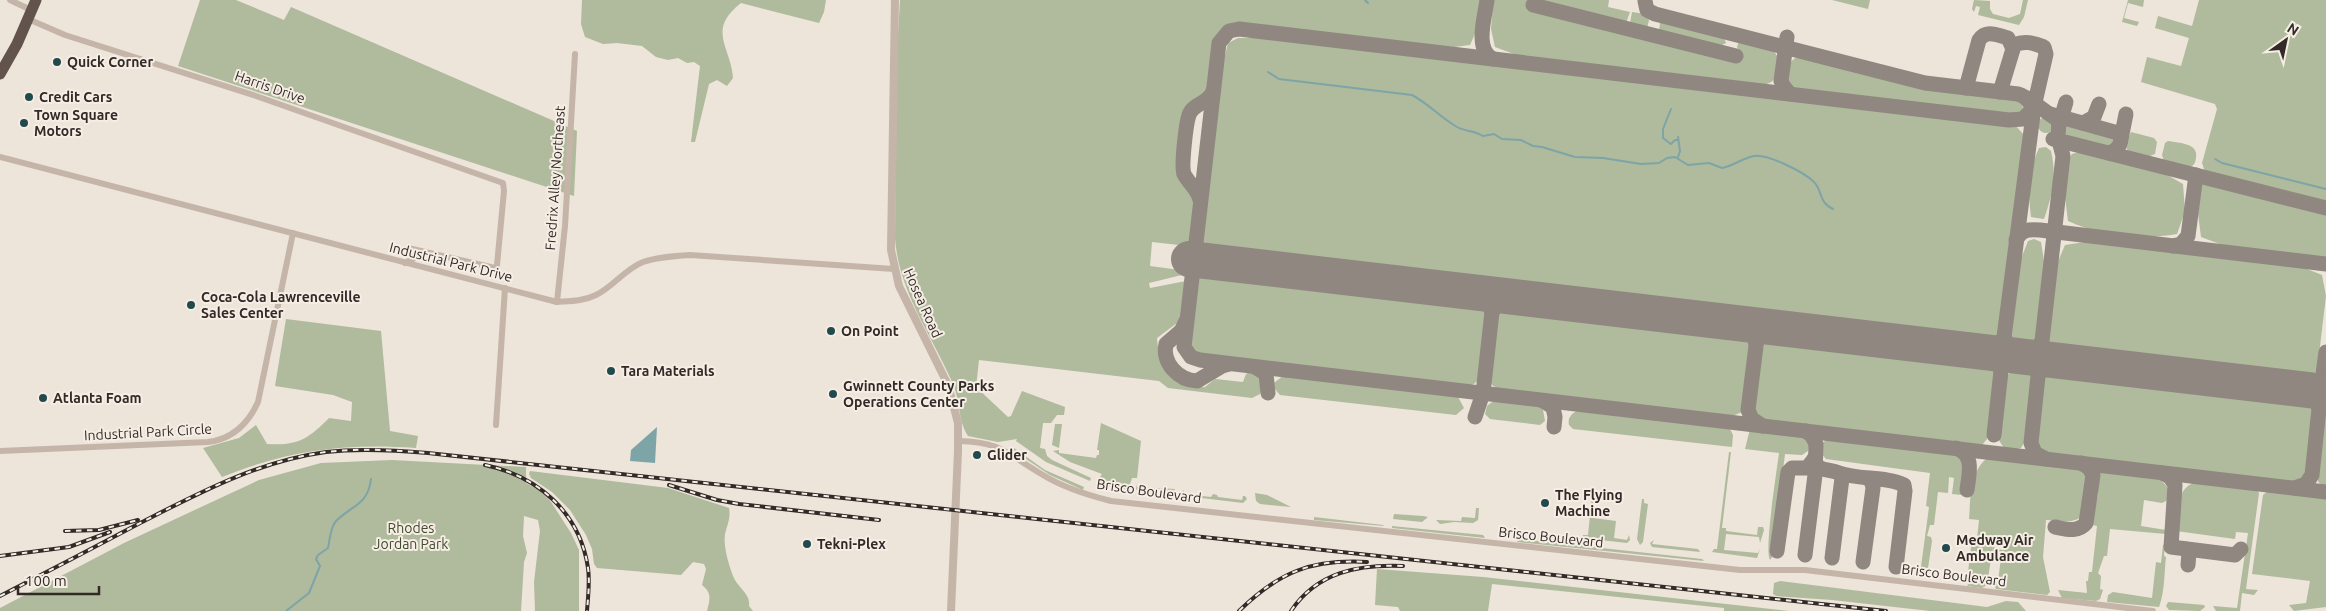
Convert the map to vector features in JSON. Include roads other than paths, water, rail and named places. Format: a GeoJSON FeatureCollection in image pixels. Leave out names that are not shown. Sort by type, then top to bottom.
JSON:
{"type":"FeatureCollection","features":[{"type":"Feature","properties":{"kind":"highway"},"geometry":{"type":"LineString","coordinates":[[0,74],[32,10]]}},
{"type":"Feature","properties":{"kind":"street","name":"Harris Drive"},"geometry":{"type":"LineString","coordinates":[[10,0],[32,10],[66,35],[256,96],[503,183],[502,211],[495,268],[424,252]]}},
{"type":"Feature","properties":{"kind":"street","name":"Hosea Road"},"geometry":{"type":"LineString","coordinates":[[895,0],[891,250],[894,269],[906,302],[948,385],[955,406],[958,441],[951,611]]}},
{"type":"Feature","properties":{"kind":"street","name":"Fredrix Alley Northeast"},"geometry":{"type":"LineString","coordinates":[[558,302],[565,226],[575,54]]}},
{"type":"Feature","properties":{"kind":"street","name":"Industrial Park Drive"},"geometry":{"type":"LineString","coordinates":[[0,157],[558,302],[582,300],[595,296],[630,269],[643,262],[670,256],[690,255],[894,269]]}},
{"type":"Feature","properties":{"kind":"street","name":"Industrial Park Circle"},"geometry":{"type":"LineString","coordinates":[[0,451],[208,442],[224,439],[237,431],[250,417],[258,402],[293,233]]}},
{"type":"Feature","properties":{"kind":"street"},"geometry":{"type":"LineString","coordinates":[[408,248],[424,252]]}},
{"type":"Feature","properties":{"kind":"street"},"geometry":{"type":"LineString","coordinates":[[405,263],[424,252]]}},
{"type":"Feature","properties":{"kind":"street"},"geometry":{"type":"LineString","coordinates":[[496,425],[505,288]]}},
{"type":"Feature","properties":{"kind":"street","name":"Brisco Boulevard"},"geometry":{"type":"LineString","coordinates":[[958,441],[994,445],[1006,450],[1056,482],[1081,493],[1111,501],[1740,570],[1805,570],[2154,611]]}},
{"type":"Feature","properties":{"kind":"water"},"geometry":{"type":"Polygon","coordinates":[[[657,427],[655,463],[630,461],[631,450],[657,427]]]}},
{"type":"Feature","properties":{"kind":"waterway"},"geometry":{"type":"LineString","coordinates":[[1365,0],[1368,3]]}},
{"type":"Feature","properties":{"kind":"waterway"},"geometry":{"type":"LineString","coordinates":[[1268,72],[1279,79],[1412,95],[1460,129],[1483,136],[1494,134],[1502,139],[1521,140],[1533,146],[1575,157],[1603,158],[1641,164],[1659,163],[1667,158],[1675,157],[1688,165],[1709,163],[1722,168],[1746,158],[1760,156],[1786,164],[1809,178],[1817,185],[1825,203],[1833,209]]}},
{"type":"Feature","properties":{"kind":"waterway"},"geometry":{"type":"LineString","coordinates":[[1671,109],[1663,129],[1663,138],[1671,144],[1678,140]]}},
{"type":"Feature","properties":{"kind":"waterway"},"geometry":{"type":"LineString","coordinates":[[1678,137],[1680,151],[1678,157]]}},
{"type":"Feature","properties":{"kind":"waterway"},"geometry":{"type":"LineString","coordinates":[[2215,159],[2222,163],[2326,189]]}},
{"type":"Feature","properties":{"kind":"waterway"},"geometry":{"type":"LineString","coordinates":[[286,611],[309,593],[320,566],[316,559],[318,555],[328,548],[334,524],[363,499],[367,494],[371,479]]}},
{"type":"Feature","properties":{"kind":"railway"},"geometry":{"type":"LineString","coordinates":[[0,596],[208,489],[254,470],[301,456],[326,452],[390,450],[1886,611]]}},
{"type":"Feature","properties":{"kind":"railway"},"geometry":{"type":"LineString","coordinates":[[485,465],[504,470],[539,488],[566,514],[576,530],[588,568],[587,611]]}},
{"type":"Feature","properties":{"kind":"railway"},"geometry":{"type":"LineString","coordinates":[[669,485],[717,500],[739,504],[879,520]]}},
{"type":"Feature","properties":{"kind":"railway"},"geometry":{"type":"LineString","coordinates":[[65,531],[99,530],[138,520]]}},
{"type":"Feature","properties":{"kind":"railway"},"geometry":{"type":"LineString","coordinates":[[0,556],[69,547],[110,532]]}},
{"type":"Feature","properties":{"kind":"railway"},"geometry":{"type":"LineString","coordinates":[[1239,611],[1268,586],[1297,571],[1329,563],[1367,562]]}},
{"type":"Feature","properties":{"kind":"railway"},"geometry":{"type":"LineString","coordinates":[[1291,611],[1313,587],[1340,573],[1371,567],[1403,566]]}},
{"type":"Feature","properties":{"kind":"place","name":"Quick Corner"},"geometry":{"type":"Point","coordinates":[57,62]}},
{"type":"Feature","properties":{"kind":"place","name":"Credit Cars"},"geometry":{"type":"Point","coordinates":[29,97]}},
{"type":"Feature","properties":{"kind":"place","name":"Town Square Motors"},"geometry":{"type":"Point","coordinates":[24,123]}},
{"type":"Feature","properties":{"kind":"place","name":"Coca-Cola Lawrenceville Sales Center"},"geometry":{"type":"Point","coordinates":[191,305]}},
{"type":"Feature","properties":{"kind":"place","name":"On Point"},"geometry":{"type":"Point","coordinates":[831,331]}},
{"type":"Feature","properties":{"kind":"place","name":"Tara Materials"},"geometry":{"type":"Point","coordinates":[611,371]}},
{"type":"Feature","properties":{"kind":"place","name":"Gwinnett County Parks Operations Center"},"geometry":{"type":"Point","coordinates":[833,394]}},
{"type":"Feature","properties":{"kind":"place","name":"Atlanta Foam"},"geometry":{"type":"Point","coordinates":[43,398]}},
{"type":"Feature","properties":{"kind":"place","name":"Glider"},"geometry":{"type":"Point","coordinates":[977,455]}},
{"type":"Feature","properties":{"kind":"place","name":"The Flying Machine"},"geometry":{"type":"Point","coordinates":[1545,503]}},
{"type":"Feature","properties":{"kind":"place","name":"Tekni-Plex"},"geometry":{"type":"Point","coordinates":[807,544]}},
{"type":"Feature","properties":{"kind":"place","name":"Medway Air Ambulance"},"geometry":{"type":"Point","coordinates":[1946,548]}},
{"type":"Feature","properties":{"kind":"park label","name":"Rhodes Jordan Park"},"geometry":{"type":"Point","coordinates":[411,536]}}]}
